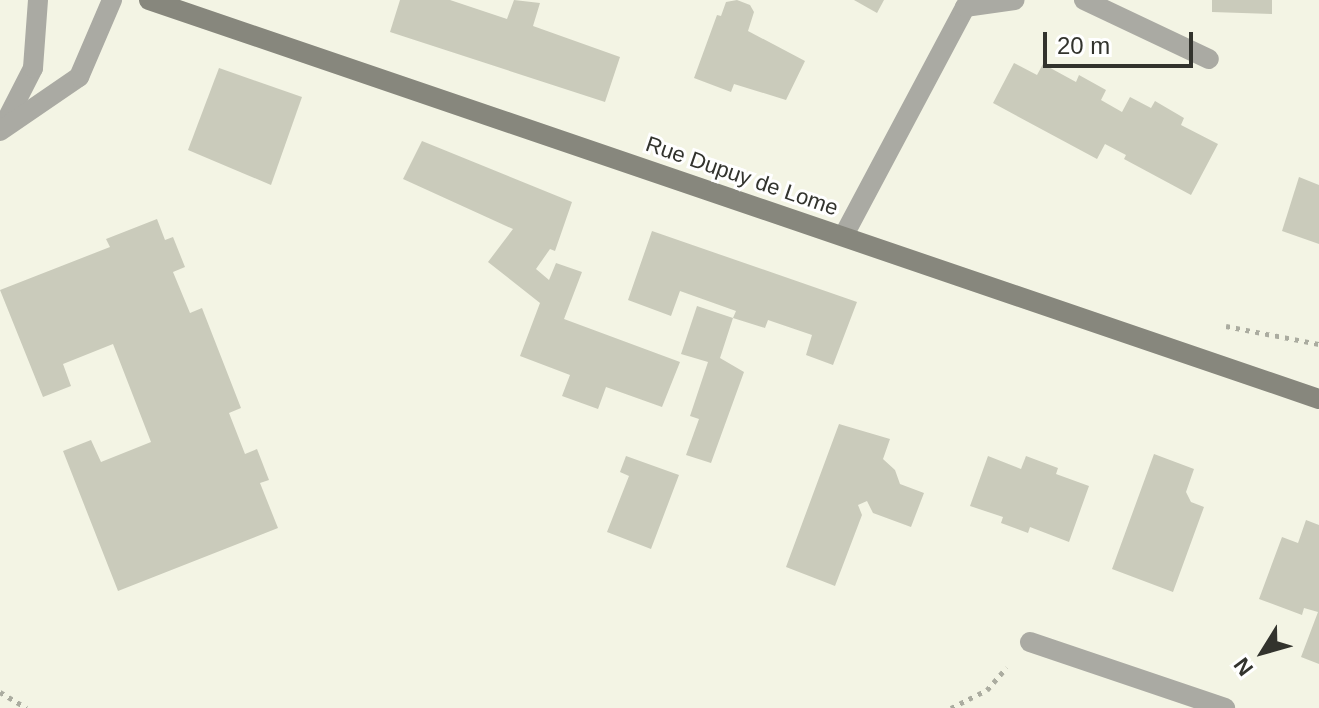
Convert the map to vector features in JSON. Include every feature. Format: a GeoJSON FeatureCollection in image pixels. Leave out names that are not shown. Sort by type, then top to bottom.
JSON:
{"type":"FeatureCollection","features":[{"type":"Feature","properties":{"kind":"street"},"geometry":{"type":"LineString","coordinates":[[0,131],[33,68],[38,0]]}},
{"type":"Feature","properties":{"kind":"street"},"geometry":{"type":"LineString","coordinates":[[0,131],[79,77],[112,0]]}},
{"type":"Feature","properties":{"kind":"street","name":"Rue Dupuy de Lome"},"geometry":{"type":"LineString","coordinates":[[149,0],[1319,399]]}},
{"type":"Feature","properties":{"kind":"street"},"geometry":{"type":"LineString","coordinates":[[844,235],[965,7],[1015,0]]}},
{"type":"Feature","properties":{"kind":"street"},"geometry":{"type":"LineString","coordinates":[[1084,0],[1209,59]]}},
{"type":"Feature","properties":{"kind":"street"},"geometry":{"type":"LineString","coordinates":[[1030,642],[1225,708]]}},
{"type":"Feature","properties":{"kind":"path"},"geometry":{"type":"LineString","coordinates":[[951,708],[987,690],[1030,642]]}},
{"type":"Feature","properties":{"kind":"path"},"geometry":{"type":"LineString","coordinates":[[0,692],[27,708]]}},
{"type":"Feature","properties":{"kind":"building"},"geometry":{"type":"Polygon","coordinates":[[[400,0],[450,0],[507,19],[514,0],[540,3],[533,26],[620,57],[605,102],[390,32],[400,0]]]}},
{"type":"Feature","properties":{"kind":"building"},"geometry":{"type":"Polygon","coordinates":[[[737,0],[750,5],[754,12],[748,31],[805,61],[786,100],[734,84],[731,92],[694,78],[717,15],[721,16],[726,2],[737,0]]]}},
{"type":"Feature","properties":{"kind":"building"},"geometry":{"type":"Polygon","coordinates":[[[854,0],[884,0],[877,13],[854,0]]]}},
{"type":"Feature","properties":{"kind":"building"},"geometry":{"type":"Polygon","coordinates":[[[1212,0],[1272,0],[1272,14],[1212,12],[1212,0]]]}},
{"type":"Feature","properties":{"kind":"building"},"geometry":{"type":"Polygon","coordinates":[[[1014,63],[1037,75],[1043,64],[1076,82],[1079,75],[1106,90],[1101,100],[1122,112],[1130,97],[1151,108],[1155,101],[1184,118],[1181,125],[1218,144],[1191,195],[1124,159],[1126,155],[1105,144],[1097,159],[993,103],[1014,63]]]}},
{"type":"Feature","properties":{"kind":"building"},"geometry":{"type":"Polygon","coordinates":[[[219,68],[302,97],[271,185],[188,150],[219,68]]]}},
{"type":"Feature","properties":{"kind":"building"},"geometry":{"type":"Polygon","coordinates":[[[422,141],[572,202],[555,251],[550,249],[536,269],[549,280],[556,263],[582,272],[564,319],[680,362],[662,407],[606,387],[598,409],[562,396],[570,375],[520,356],[540,303],[488,262],[513,229],[403,179],[422,141]]]}},
{"type":"Feature","properties":{"kind":"building"},"geometry":{"type":"Polygon","coordinates":[[[1299,177],[1319,185],[1319,244],[1282,231],[1299,177]]]}},
{"type":"Feature","properties":{"kind":"building"},"geometry":{"type":"Polygon","coordinates":[[[157,219],[165,240],[173,237],[185,267],[173,272],[190,313],[202,308],[241,408],[229,413],[245,454],[257,449],[269,480],[260,483],[278,528],[118,591],[63,451],[91,440],[101,462],[151,442],[113,344],[63,364],[71,386],[43,397],[0,290],[110,247],[106,239],[157,219]]]}},
{"type":"Feature","properties":{"kind":"building"},"geometry":{"type":"Polygon","coordinates":[[[652,231],[857,302],[833,365],[806,355],[812,335],[768,320],[765,328],[733,318],[736,311],[680,291],[671,316],[628,300],[652,231]]]}},
{"type":"Feature","properties":{"kind":"building"},"geometry":{"type":"Polygon","coordinates":[[[697,306],[733,318],[720,358],[744,372],[711,463],[686,455],[699,419],[690,416],[708,362],[681,354],[697,306]]]}},
{"type":"Feature","properties":{"kind":"building"},"geometry":{"type":"Polygon","coordinates":[[[839,424],[890,439],[883,459],[895,470],[900,484],[924,493],[911,527],[873,513],[867,501],[858,505],[862,515],[835,586],[786,567],[839,424]]]}},
{"type":"Feature","properties":{"kind":"building"},"geometry":{"type":"Polygon","coordinates":[[[1154,454],[1194,469],[1186,492],[1191,502],[1204,507],[1173,592],[1112,569],[1154,454]]]}},
{"type":"Feature","properties":{"kind":"building"},"geometry":{"type":"Polygon","coordinates":[[[626,456],[679,475],[651,549],[607,532],[629,476],[620,472],[626,456]]]}},
{"type":"Feature","properties":{"kind":"building"},"geometry":{"type":"Polygon","coordinates":[[[988,456],[1021,469],[1026,456],[1058,468],[1056,474],[1089,486],[1069,542],[1030,527],[1028,533],[1001,523],[1003,517],[970,506],[988,456]]]}},
{"type":"Feature","properties":{"kind":"building"},"geometry":{"type":"Polygon","coordinates":[[[1306,520],[1319,525],[1319,664],[1301,657],[1318,612],[1304,608],[1302,615],[1259,599],[1282,537],[1298,543],[1306,520]]]}}]}
